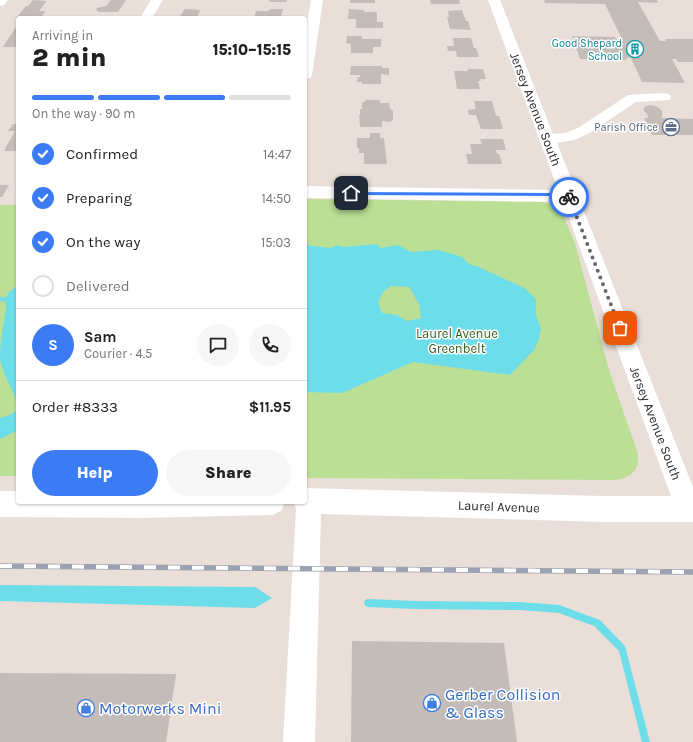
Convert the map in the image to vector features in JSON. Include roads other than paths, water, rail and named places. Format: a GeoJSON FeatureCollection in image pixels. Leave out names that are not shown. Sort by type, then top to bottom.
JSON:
{"type":"FeatureCollection","features":[{"type":"Feature","properties":{"kind":"street"},"geometry":{"type":"LineString","coordinates":[[147,16],[157,0]]}},
{"type":"Feature","properties":{"kind":"street"},"geometry":{"type":"LineString","coordinates":[[307,62],[317,0]]}},
{"type":"Feature","properties":{"kind":"street","name":"Jersey Avenue South"},"geometry":{"type":"LineString","coordinates":[[494,0],[691,509]]}},
{"type":"Feature","properties":{"kind":"street"},"geometry":{"type":"LineString","coordinates":[[548,140],[573,136],[633,98],[664,97]]}},
{"type":"Feature","properties":{"kind":"street"},"geometry":{"type":"LineString","coordinates":[[307,192],[552,195],[570,197]]}},
{"type":"Feature","properties":{"kind":"street","name":"Laurel Avenue"},"geometry":{"type":"LineString","coordinates":[[307,501],[603,509],[691,509]]}},
{"type":"Feature","properties":{"kind":"street"},"geometry":{"type":"LineString","coordinates":[[0,504],[186,504]]}},
{"type":"Feature","properties":{"kind":"street"},"geometry":{"type":"LineString","coordinates":[[299,742],[307,504]]}},
{"type":"Feature","properties":{"kind":"water"},"geometry":{"type":"Polygon","coordinates":[[[376,244],[381,248],[398,245],[411,252],[439,250],[462,257],[469,264],[479,267],[526,289],[536,300],[536,315],[541,329],[539,339],[534,350],[510,375],[413,362],[342,393],[307,392],[307,245],[331,248],[336,245],[344,247],[376,244]],[[391,286],[383,292],[378,302],[382,313],[397,315],[407,321],[421,318],[419,304],[409,287],[391,286]]]}},
{"type":"Feature","properties":{"kind":"water"},"geometry":{"type":"Polygon","coordinates":[[[16,287],[16,400],[1,365],[0,359],[6,309],[5,300],[9,292],[16,287]]]}},
{"type":"Feature","properties":{"kind":"water"},"geometry":{"type":"Polygon","coordinates":[[[16,410],[16,431],[0,439],[0,418],[12,414],[16,410]]]}},
{"type":"Feature","properties":{"kind":"water"},"geometry":{"type":"Polygon","coordinates":[[[0,585],[255,587],[272,598],[255,608],[0,601],[0,585]]]}},
{"type":"Feature","properties":{"kind":"waterway"},"geometry":{"type":"LineString","coordinates":[[0,299],[16,300]]}},
{"type":"Feature","properties":{"kind":"waterway"},"geometry":{"type":"LineString","coordinates":[[368,603],[520,606],[559,609],[597,623],[622,649],[646,742]]}},
{"type":"Feature","properties":{"kind":"railway"},"geometry":{"type":"LineString","coordinates":[[0,566],[693,572]]}},
{"type":"Feature","properties":{"kind":"place","name":"Good Shepard School"},"geometry":{"type":"Point","coordinates":[635,49]}},
{"type":"Feature","properties":{"kind":"place","name":"Parish Office"},"geometry":{"type":"Point","coordinates":[671,127]}},
{"type":"Feature","properties":{"kind":"place","name":"Gerber Collision & Glass"},"geometry":{"type":"Point","coordinates":[432,703]}},
{"type":"Feature","properties":{"kind":"place","name":"Motorwerks Mini"},"geometry":{"type":"Point","coordinates":[86,708]}},
{"type":"Feature","properties":{"kind":"park label","name":"Laurel Avenue Greenbelt"},"geometry":{"type":"Point","coordinates":[457,340]}}]}
